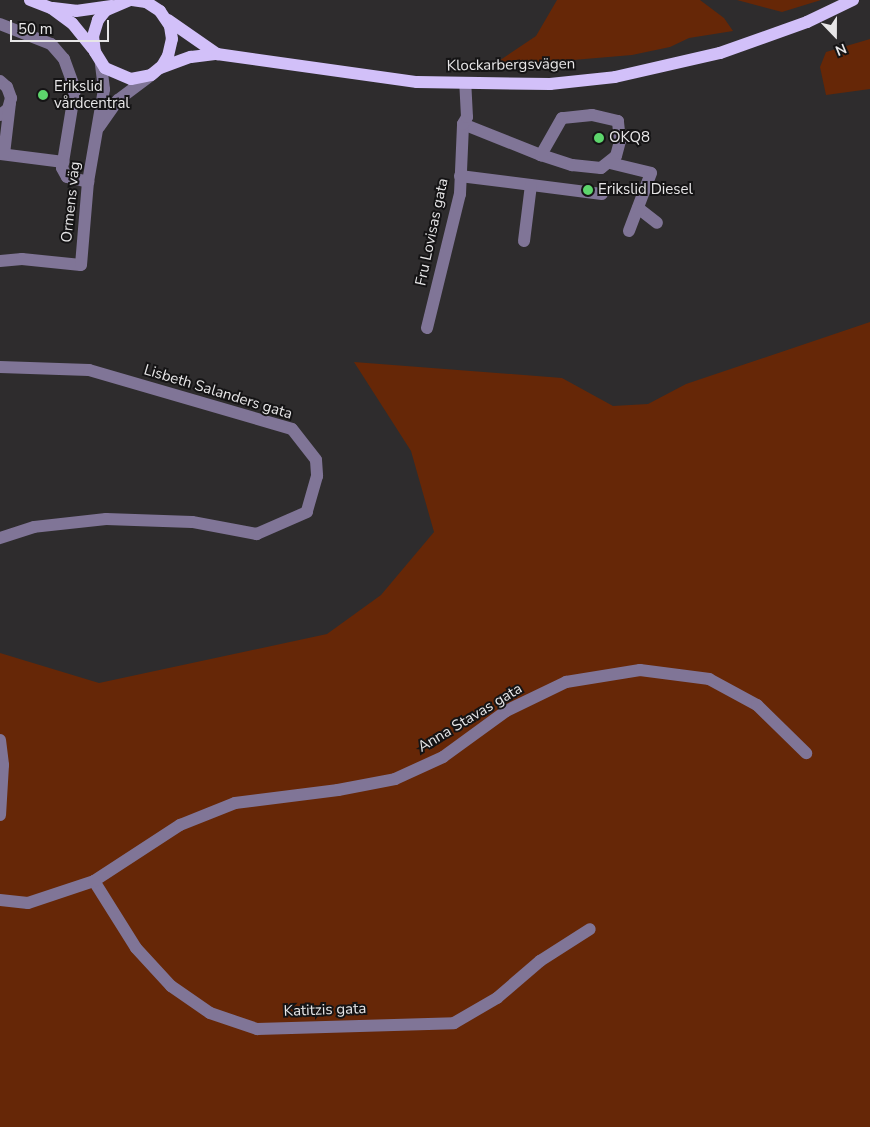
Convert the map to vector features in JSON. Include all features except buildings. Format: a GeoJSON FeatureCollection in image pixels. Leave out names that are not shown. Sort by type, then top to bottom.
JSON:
{"type":"FeatureCollection","features":[{"type":"Feature","properties":{"kind":"main road"},"geometry":{"type":"LineString","coordinates":[[30,0],[50,8],[72,23],[98,57],[117,76],[131,79],[158,70],[171,49],[172,39],[166,18],[156,0]]}},
{"type":"Feature","properties":{"kind":"main road"},"geometry":{"type":"LineString","coordinates":[[50,8],[76,11],[131,0],[152,5],[166,18]]}},
{"type":"Feature","properties":{"kind":"main road","name":"Klockarbergsvägen"},"geometry":{"type":"LineString","coordinates":[[158,70],[191,57],[217,54],[417,82],[550,84],[615,77],[670,67],[757,41],[808,22],[853,0]]}},
{"type":"Feature","properties":{"kind":"main road"},"geometry":{"type":"LineString","coordinates":[[98,57],[95,27],[115,3]]}},
{"type":"Feature","properties":{"kind":"main road","name":"Klockarbergsvägen"},"geometry":{"type":"LineString","coordinates":[[166,18],[196,43],[217,54]]}},
{"type":"Feature","properties":{"kind":"street"},"geometry":{"type":"LineString","coordinates":[[0,24],[51,44],[64,59],[75,89],[63,162],[67,177],[88,182]]}},
{"type":"Feature","properties":{"kind":"street","name":"Ormens väg"},"geometry":{"type":"LineString","coordinates":[[0,261],[22,259],[81,264],[88,182],[105,81],[98,57]]}},
{"type":"Feature","properties":{"kind":"street"},"geometry":{"type":"LineString","coordinates":[[98,129],[118,100],[158,70]]}},
{"type":"Feature","properties":{"kind":"street"},"geometry":{"type":"LineString","coordinates":[[0,81],[10,91],[2,154],[63,162]]}},
{"type":"Feature","properties":{"kind":"street","name":"Fru Lovisas gata"},"geometry":{"type":"LineString","coordinates":[[427,328],[460,194],[463,124],[467,117],[465,82]]}},
{"type":"Feature","properties":{"kind":"street"},"geometry":{"type":"LineString","coordinates":[[0,115],[10,102]]}},
{"type":"Feature","properties":{"kind":"street"},"geometry":{"type":"LineString","coordinates":[[463,124],[541,155],[572,165],[601,168],[610,163],[616,156],[620,141],[618,121],[592,115],[562,118],[541,155]]}},
{"type":"Feature","properties":{"kind":"street"},"geometry":{"type":"LineString","coordinates":[[610,163],[651,173],[629,231]]}},
{"type":"Feature","properties":{"kind":"street"},"geometry":{"type":"LineString","coordinates":[[460,176],[602,194]]}},
{"type":"Feature","properties":{"kind":"street"},"geometry":{"type":"LineString","coordinates":[[524,241],[531,185]]}},
{"type":"Feature","properties":{"kind":"street"},"geometry":{"type":"LineString","coordinates":[[638,208],[657,224]]}},
{"type":"Feature","properties":{"kind":"street","name":"Lisbeth Salanders gata"},"geometry":{"type":"LineString","coordinates":[[0,367],[88,370],[292,429],[316,460],[318,476],[307,512],[257,534],[192,522],[106,519],[34,527],[0,538]]}},
{"type":"Feature","properties":{"kind":"street","name":"Anna Stavas gata"},"geometry":{"type":"LineString","coordinates":[[0,900],[28,903],[94,881],[180,825],[235,803],[338,790],[395,779],[443,757],[506,711],[566,682],[640,670],[709,679],[757,705],[806,753]]}},
{"type":"Feature","properties":{"kind":"street"},"geometry":{"type":"LineString","coordinates":[[0,740],[4,765],[0,815]]}},
{"type":"Feature","properties":{"kind":"street","name":"Katitzis gata"},"geometry":{"type":"LineString","coordinates":[[94,881],[136,948],[172,986],[210,1013],[257,1029],[454,1022],[497,998],[540,961],[590,929]]}},
{"type":"Feature","properties":{"kind":"shaded area"},"geometry":{"type":"Polygon","coordinates":[[[557,0],[700,0],[724,18],[733,31],[689,38],[670,47],[632,55],[490,67],[536,36],[557,0]]]}},
{"type":"Feature","properties":{"kind":"shaded area"},"geometry":{"type":"Polygon","coordinates":[[[737,0],[821,0],[782,12],[737,0]]]}},
{"type":"Feature","properties":{"kind":"shaded area"},"geometry":{"type":"Polygon","coordinates":[[[870,39],[870,89],[826,95],[820,67],[826,52],[870,39]]]}},
{"type":"Feature","properties":{"kind":"shaded area"},"geometry":{"type":"Polygon","coordinates":[[[870,322],[870,1127],[0,1127],[0,653],[99,683],[327,634],[381,595],[434,532],[411,451],[354,362],[562,378],[613,406],[648,404],[686,384],[870,322]]]}},
{"type":"Feature","properties":{"kind":"place","name":"Erikslid vårdcentral"},"geometry":{"type":"Point","coordinates":[43,95]}},
{"type":"Feature","properties":{"kind":"place","name":"OKQ8"},"geometry":{"type":"Point","coordinates":[599,138]}},
{"type":"Feature","properties":{"kind":"place","name":"Erikslid Diesel"},"geometry":{"type":"Point","coordinates":[588,190]}}]}
